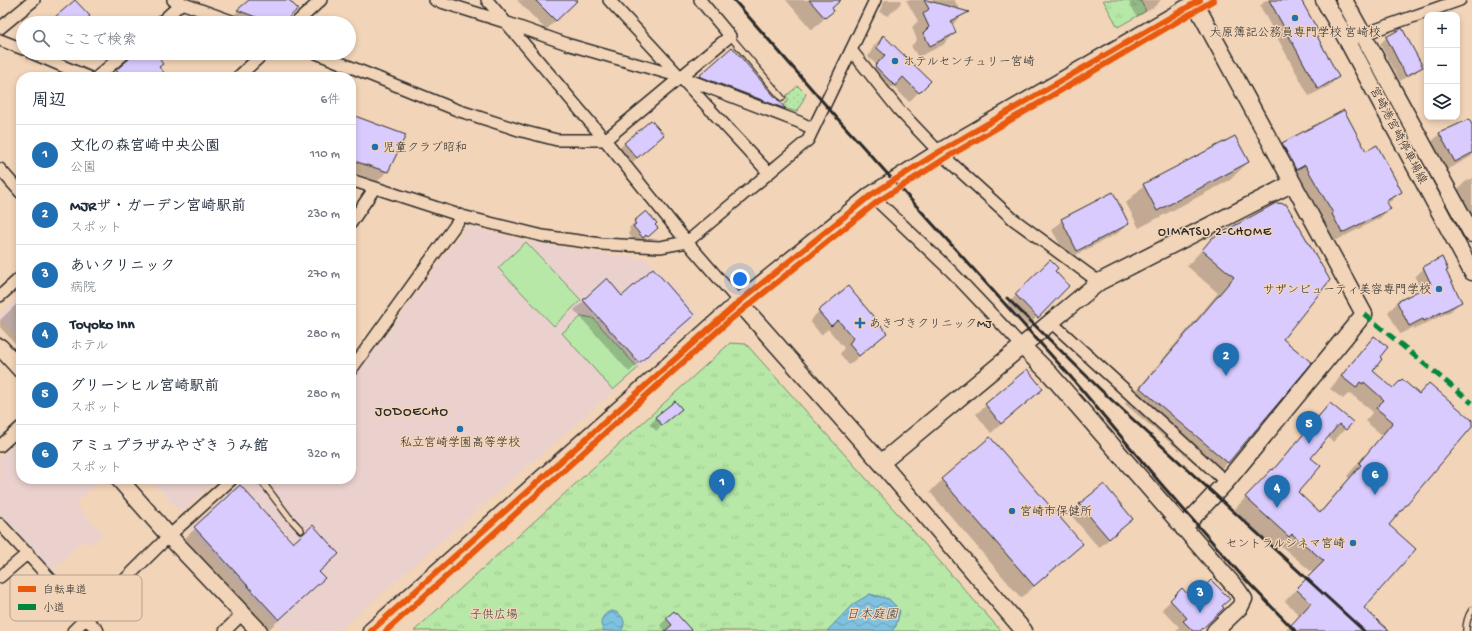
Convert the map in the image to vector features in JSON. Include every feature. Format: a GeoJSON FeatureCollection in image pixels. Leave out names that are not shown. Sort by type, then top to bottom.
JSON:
{"type":"FeatureCollection","features":[{"type":"Feature","properties":{"kind":"street"},"geometry":{"type":"LineString","coordinates":[[0,28],[34,0]]}},
{"type":"Feature","properties":{"kind":"street"},"geometry":{"type":"LineString","coordinates":[[304,16],[321,0]]}},
{"type":"Feature","properties":{"kind":"street"},"geometry":{"type":"LineString","coordinates":[[435,0],[506,22],[570,46],[681,77],[813,129]]}},
{"type":"Feature","properties":{"kind":"street"},"geometry":{"type":"LineString","coordinates":[[487,0],[605,140],[687,242],[881,464],[1024,631]]}},
{"type":"Feature","properties":{"kind":"street"},"geometry":{"type":"LineString","coordinates":[[609,0],[769,173]]}},
{"type":"Feature","properties":{"kind":"street"},"geometry":{"type":"LineString","coordinates":[[333,60],[457,110],[522,131],[557,140],[605,140],[730,36],[700,0]]}},
{"type":"Feature","properties":{"kind":"street"},"geometry":{"type":"LineString","coordinates":[[356,182],[374,189],[462,216],[543,236],[601,244],[660,247],[687,242],[808,140],[875,0]]}},
{"type":"Feature","properties":{"kind":"street","name":"宮崎港宮崎停車場線"},"geometry":{"type":"LineString","coordinates":[[1324,0],[1471,269]]}},
{"type":"Feature","properties":{"kind":"street","name":"宮崎港宮崎停車場線"},"geometry":{"type":"LineString","coordinates":[[1344,0],[1472,234]]}},
{"type":"Feature","properties":{"kind":"street"},"geometry":{"type":"LineString","coordinates":[[1347,40],[1460,0]]}},
{"type":"Feature","properties":{"kind":"street"},"geometry":{"type":"LineString","coordinates":[[371,631],[739,302],[871,195],[939,152],[1196,1],[1364,314],[1226,482],[1184,528]]}},
{"type":"Feature","properties":{"kind":"street"},"geometry":{"type":"LineString","coordinates":[[166,16],[178,2],[217,16]]}},
{"type":"Feature","properties":{"kind":"street"},"geometry":{"type":"LineString","coordinates":[[0,40],[16,46]]}},
{"type":"Feature","properties":{"kind":"street"},"geometry":{"type":"LineString","coordinates":[[851,50],[899,110],[939,152],[1013,218],[1099,282]]}},
{"type":"Feature","properties":{"kind":"street"},"geometry":{"type":"LineString","coordinates":[[48,60],[76,72]]}},
{"type":"Feature","properties":{"kind":"street"},"geometry":{"type":"LineString","coordinates":[[103,72],[117,60]]}},
{"type":"Feature","properties":{"kind":"street"},"geometry":{"type":"LineString","coordinates":[[243,72],[256,60]]}},
{"type":"Feature","properties":{"kind":"street"},"geometry":{"type":"LineString","coordinates":[[0,168],[16,187]]}},
{"type":"Feature","properties":{"kind":"street"},"geometry":{"type":"LineString","coordinates":[[881,464],[1099,282],[1293,183]]}},
{"type":"Feature","properties":{"kind":"street"},"geometry":{"type":"LineString","coordinates":[[356,216],[374,189]]}},
{"type":"Feature","properties":{"kind":"street"},"geometry":{"type":"LineString","coordinates":[[871,195],[952,272],[1050,374],[1237,589],[1244,599],[1240,607],[1215,631]]}},
{"type":"Feature","properties":{"kind":"street"},"geometry":{"type":"LineString","coordinates":[[356,361],[462,216]]}},
{"type":"Feature","properties":{"kind":"street"},"geometry":{"type":"LineString","coordinates":[[0,296],[16,282]]}},
{"type":"Feature","properties":{"kind":"street"},"geometry":{"type":"LineString","coordinates":[[1051,322],[1226,482]]}},
{"type":"Feature","properties":{"kind":"street"},"geometry":{"type":"LineString","coordinates":[[0,347],[16,365]]}},
{"type":"Feature","properties":{"kind":"street"},"geometry":{"type":"LineString","coordinates":[[0,446],[16,432]]}},
{"type":"Feature","properties":{"kind":"street"},"geometry":{"type":"LineString","coordinates":[[123,484],[169,536],[259,631]]}},
{"type":"Feature","properties":{"kind":"street"},"geometry":{"type":"LineString","coordinates":[[130,575],[169,536],[226,484]]}},
{"type":"Feature","properties":{"kind":"street"},"geometry":{"type":"LineString","coordinates":[[0,524],[48,575]]}},
{"type":"Feature","properties":{"kind":"street"},"geometry":{"type":"LineString","coordinates":[[0,577],[28,553]]}},
{"type":"Feature","properties":{"kind":"street"},"geometry":{"type":"LineString","coordinates":[[225,631],[242,614]]}},
{"type":"Feature","properties":{"kind":"street"},"geometry":{"type":"LineString","coordinates":[[73,631],[85,621]]}},
{"type":"Feature","properties":{"kind":"street"},"geometry":{"type":"LineString","coordinates":[[89,621],[98,631]]}},
{"type":"Feature","properties":{"kind":"lane"},"geometry":{"type":"LineString","coordinates":[[730,36],[782,98]]}},
{"type":"Feature","properties":{"kind":"lane"},"geometry":{"type":"LineString","coordinates":[[264,484],[288,516],[301,530]]}},
{"type":"Feature","properties":{"kind":"lane"},"geometry":{"type":"LineString","coordinates":[[1466,631],[1472,610]]}},
{"type":"Feature","properties":{"kind":"shaded area","name":"私立宮崎学園高等学校"},"geometry":{"type":"Polygon","coordinates":[[[467,226],[522,240],[582,251],[648,259],[699,316],[339,631],[283,631],[189,529],[238,484],[356,484],[357,374],[467,226]]]}},
{"type":"Feature","properties":{"kind":"shaded area"},"geometry":{"type":"Polygon","coordinates":[[[16,300],[16,336],[0,319],[0,314],[16,300]]]}},
{"type":"Feature","properties":{"kind":"shaded area"},"geometry":{"type":"Polygon","coordinates":[[[16,443],[16,484],[97,484],[75,504],[103,534],[91,545],[85,539],[52,570],[0,514],[0,457],[16,443]]]}},
{"type":"Feature","properties":{"kind":"shaded area"},"geometry":{"type":"Polygon","coordinates":[[[155,484],[212,484],[181,512],[155,484]]]}},
{"type":"Feature","properties":{"kind":"green space"},"geometry":{"type":"Polygon","coordinates":[[[1103,0],[1140,0],[1146,11],[1118,27],[1103,0]]]}},
{"type":"Feature","properties":{"kind":"green space"},"geometry":{"type":"Polygon","coordinates":[[[798,86],[806,94],[797,112],[781,107],[789,100],[786,96],[798,86]]]}},
{"type":"Feature","properties":{"kind":"green space"},"geometry":{"type":"Polygon","coordinates":[[[526,242],[581,300],[554,326],[498,268],[526,242]]]}},
{"type":"Feature","properties":{"kind":"green space"},"geometry":{"type":"Polygon","coordinates":[[[582,316],[593,318],[638,368],[613,390],[562,333],[582,316]]]}},
{"type":"Feature","properties":{"kind":"green space","name":"子供広場"},"geometry":{"type":"Polygon","coordinates":[[[730,343],[746,344],[1001,631],[414,631],[730,343]]]}},
{"type":"Feature","properties":{"kind":"water","name":"日本庭園"},"geometry":{"type":"Polygon","coordinates":[[[870,594],[889,599],[900,611],[896,626],[892,631],[827,631],[853,604],[870,594]]]}},
{"type":"Feature","properties":{"kind":"water"},"geometry":{"type":"Polygon","coordinates":[[[611,611],[618,613],[623,618],[624,624],[621,631],[604,631],[602,628],[601,622],[603,617],[611,611]]]}},
{"type":"Feature","properties":{"kind":"building"},"geometry":{"type":"Polygon","coordinates":[[[75,0],[90,16],[56,16],[75,0]]]}},
{"type":"Feature","properties":{"kind":"building"},"geometry":{"type":"Polygon","coordinates":[[[249,0],[289,0],[298,9],[290,16],[253,16],[237,10],[249,0]]]}},
{"type":"Feature","properties":{"kind":"building"},"geometry":{"type":"Polygon","coordinates":[[[535,0],[578,0],[556,21],[535,0]]]}},
{"type":"Feature","properties":{"kind":"building"},"geometry":{"type":"Polygon","coordinates":[[[809,0],[841,0],[832,8],[834,11],[825,18],[809,0]]]}},
{"type":"Feature","properties":{"kind":"building"},"geometry":{"type":"Polygon","coordinates":[[[924,0],[969,12],[951,21],[956,33],[930,46],[923,33],[929,27],[923,14],[929,9],[924,0]]]}},
{"type":"Feature","properties":{"kind":"building","name":"大原簿記公務員専門学校 宮崎校"},"geometry":{"type":"Polygon","coordinates":[[[1269,0],[1301,0],[1320,34],[1317,36],[1339,77],[1318,89],[1269,0]]]}},
{"type":"Feature","properties":{"kind":"building"},"geometry":{"type":"Polygon","coordinates":[[[1402,28],[1423,67],[1406,76],[1386,37],[1402,28]]]}},
{"type":"Feature","properties":{"kind":"building","name":"ホテルセンチュリー宮崎"},"geometry":{"type":"Polygon","coordinates":[[[883,35],[931,81],[919,93],[903,77],[895,86],[875,66],[885,55],[877,48],[883,35]]]}},
{"type":"Feature","properties":{"kind":"building"},"geometry":{"type":"Polygon","coordinates":[[[732,47],[768,89],[786,109],[699,76],[732,47]]]}},
{"type":"Feature","properties":{"kind":"building"},"geometry":{"type":"Polygon","coordinates":[[[128,60],[160,60],[163,64],[159,67],[164,72],[118,72],[116,70],[128,60]]]}},
{"type":"Feature","properties":{"kind":"building"},"geometry":{"type":"Polygon","coordinates":[[[1344,110],[1366,151],[1377,145],[1402,192],[1386,201],[1391,209],[1342,233],[1332,214],[1333,213],[1305,165],[1296,170],[1282,143],[1344,110]]]}},
{"type":"Feature","properties":{"kind":"building","name":"児童クラブ昭和"},"geometry":{"type":"Polygon","coordinates":[[[356,116],[406,135],[388,172],[356,162],[356,116]]]}},
{"type":"Feature","properties":{"kind":"building"},"geometry":{"type":"Polygon","coordinates":[[[1469,119],[1472,125],[1472,153],[1455,162],[1439,133],[1469,119]]]}},
{"type":"Feature","properties":{"kind":"building"},"geometry":{"type":"Polygon","coordinates":[[[651,120],[664,135],[637,158],[624,143],[651,120]]]}},
{"type":"Feature","properties":{"kind":"building"},"geometry":{"type":"Polygon","coordinates":[[[1235,136],[1249,162],[1157,211],[1143,184],[1235,136]]]}},
{"type":"Feature","properties":{"kind":"building"},"geometry":{"type":"Polygon","coordinates":[[[1113,192],[1129,224],[1077,251],[1061,219],[1113,192]]]}},
{"type":"Feature","properties":{"kind":"building"},"geometry":{"type":"Polygon","coordinates":[[[1276,203],[1286,204],[1330,280],[1283,339],[1312,363],[1228,463],[1140,388],[1234,277],[1202,250],[1212,238],[1276,203]]]}},
{"type":"Feature","properties":{"kind":"building"},"geometry":{"type":"Polygon","coordinates":[[[646,211],[657,223],[655,225],[658,228],[648,237],[646,235],[643,238],[633,226],[636,224],[634,221],[646,211]]]}},
{"type":"Feature","properties":{"kind":"building","name":"サザンビューティ美容専門学校"},"geometry":{"type":"Polygon","coordinates":[[[1442,257],[1448,270],[1446,271],[1462,302],[1424,321],[1423,319],[1409,326],[1397,302],[1431,284],[1423,267],[1442,257]]]}},
{"type":"Feature","properties":{"kind":"building"},"geometry":{"type":"Polygon","coordinates":[[[1050,260],[1058,268],[1055,271],[1069,286],[1038,318],[1015,294],[1050,260]]]}},
{"type":"Feature","properties":{"kind":"building"},"geometry":{"type":"Polygon","coordinates":[[[653,268],[694,315],[639,363],[583,300],[607,278],[622,296],[653,268]]]}},
{"type":"Feature","properties":{"kind":"building","name":"あきづきクリニックMJ"},"geometry":{"type":"Polygon","coordinates":[[[848,286],[887,333],[859,356],[849,344],[853,338],[838,320],[831,326],[818,311],[848,286]]]}},
{"type":"Feature","properties":{"kind":"building"},"geometry":{"type":"Polygon","coordinates":[[[1374,336],[1388,347],[1380,357],[1382,359],[1373,371],[1393,388],[1402,379],[1419,394],[1429,383],[1472,420],[1472,427],[1389,525],[1416,549],[1364,608],[1389,631],[1297,631],[1291,625],[1311,603],[1296,589],[1324,561],[1292,534],[1289,537],[1245,497],[1272,469],[1273,470],[1330,403],[1353,422],[1346,430],[1339,424],[1311,458],[1321,466],[1298,492],[1320,513],[1361,465],[1359,463],[1393,422],[1376,408],[1384,400],[1364,382],[1363,384],[1360,382],[1356,388],[1341,376],[1374,336]]]}},
{"type":"Feature","properties":{"kind":"building"},"geometry":{"type":"Polygon","coordinates":[[[1027,369],[1043,389],[1001,424],[985,404],[1027,369]]]}},
{"type":"Feature","properties":{"kind":"building"},"geometry":{"type":"Polygon","coordinates":[[[675,401],[682,409],[662,425],[655,417],[675,401]]]}},
{"type":"Feature","properties":{"kind":"building","name":"宮崎市保健所"},"geometry":{"type":"Polygon","coordinates":[[[990,437],[1083,544],[1034,586],[941,479],[990,437]]]}},
{"type":"Feature","properties":{"kind":"building"},"geometry":{"type":"Polygon","coordinates":[[[1104,484],[1133,519],[1109,539],[1079,504],[1104,484]]]}},
{"type":"Feature","properties":{"kind":"building"},"geometry":{"type":"Polygon","coordinates":[[[240,485],[293,543],[313,525],[339,554],[319,572],[325,578],[279,620],[194,527],[240,485]]]}},
{"type":"Feature","properties":{"kind":"building"},"geometry":{"type":"Polygon","coordinates":[[[1211,580],[1230,599],[1222,606],[1224,608],[1200,631],[1193,631],[1183,621],[1187,618],[1170,600],[1182,588],[1192,599],[1211,580]]]}},
{"type":"Feature","properties":{"kind":"building"},"geometry":{"type":"Polygon","coordinates":[[[674,611],[692,631],[665,631],[672,625],[666,618],[674,611]]]}},
{"type":"Feature","properties":{"kind":"railway"},"geometry":{"type":"LineString","coordinates":[[734,0],[837,118],[1070,376],[1162,485],[1243,577],[1295,631]]}},
{"type":"Feature","properties":{"kind":"railway"},"geometry":{"type":"LineString","coordinates":[[1007,298],[1103,392],[1364,631]]}},
{"type":"Feature","properties":{"kind":"marked path"},"geometry":{"type":"LineString","coordinates":[[1364,314],[1472,403]]}},
{"type":"Feature","properties":{"kind":"cycle path"},"geometry":{"type":"LineString","coordinates":[[371,631],[739,302],[871,195],[939,152],[1200,0]]}},
{"type":"Feature","properties":{"kind":"cycle path"},"geometry":{"type":"LineString","coordinates":[[386,631],[730,320],[877,202],[946,158],[1214,0]]}},
{"type":"Feature","properties":{"kind":"place","name":"大原簿記公務員専門学校 宮崎校"},"geometry":{"type":"Point","coordinates":[1295,18]}},
{"type":"Feature","properties":{"kind":"place","name":"ホテルセンチュリー宮崎"},"geometry":{"type":"Point","coordinates":[895,61]}},
{"type":"Feature","properties":{"kind":"place","name":"児童クラブ昭和"},"geometry":{"type":"Point","coordinates":[375,147]}},
{"type":"Feature","properties":{"kind":"place","name":"サザンビューティ美容専門学校"},"geometry":{"type":"Point","coordinates":[1439,289]}},
{"type":"Feature","properties":{"kind":"place","name":"あきづきクリニックMJ"},"geometry":{"type":"Point","coordinates":[860,323]}},
{"type":"Feature","properties":{"kind":"place","name":"MJRザ・ガーデン宮崎駅前"},"geometry":{"type":"Point","coordinates":[1226,376]}},
{"type":"Feature","properties":{"kind":"place","name":"私立宮崎学園高等学校"},"geometry":{"type":"Point","coordinates":[460,429]}},
{"type":"Feature","properties":{"kind":"place","name":"グリーンヒル宮崎駅前"},"geometry":{"type":"Point","coordinates":[1309,444]}},
{"type":"Feature","properties":{"kind":"place","name":"アミュプラザみやざき うみ館"},"geometry":{"type":"Point","coordinates":[1375,495]}},
{"type":"Feature","properties":{"kind":"place","name":"文化の森宮崎中央公園"},"geometry":{"type":"Point","coordinates":[722,502]}},
{"type":"Feature","properties":{"kind":"place","name":"Toyoko Inn"},"geometry":{"type":"Point","coordinates":[1277,508]}},
{"type":"Feature","properties":{"kind":"place","name":"宮崎市保健所"},"geometry":{"type":"Point","coordinates":[1012,511]}},
{"type":"Feature","properties":{"kind":"place","name":"セントラルシネマ宮崎"},"geometry":{"type":"Point","coordinates":[1353,543]}},
{"type":"Feature","properties":{"kind":"place","name":"あいクリニック"},"geometry":{"type":"Point","coordinates":[1200,613]}},
{"type":"Feature","properties":{"kind":"district","name":"OIMATSU 2-CHOME"},"geometry":{"type":"Point","coordinates":[1215,230]}},
{"type":"Feature","properties":{"kind":"district","name":"JODOECHO"},"geometry":{"type":"Point","coordinates":[412,410]}}]}
